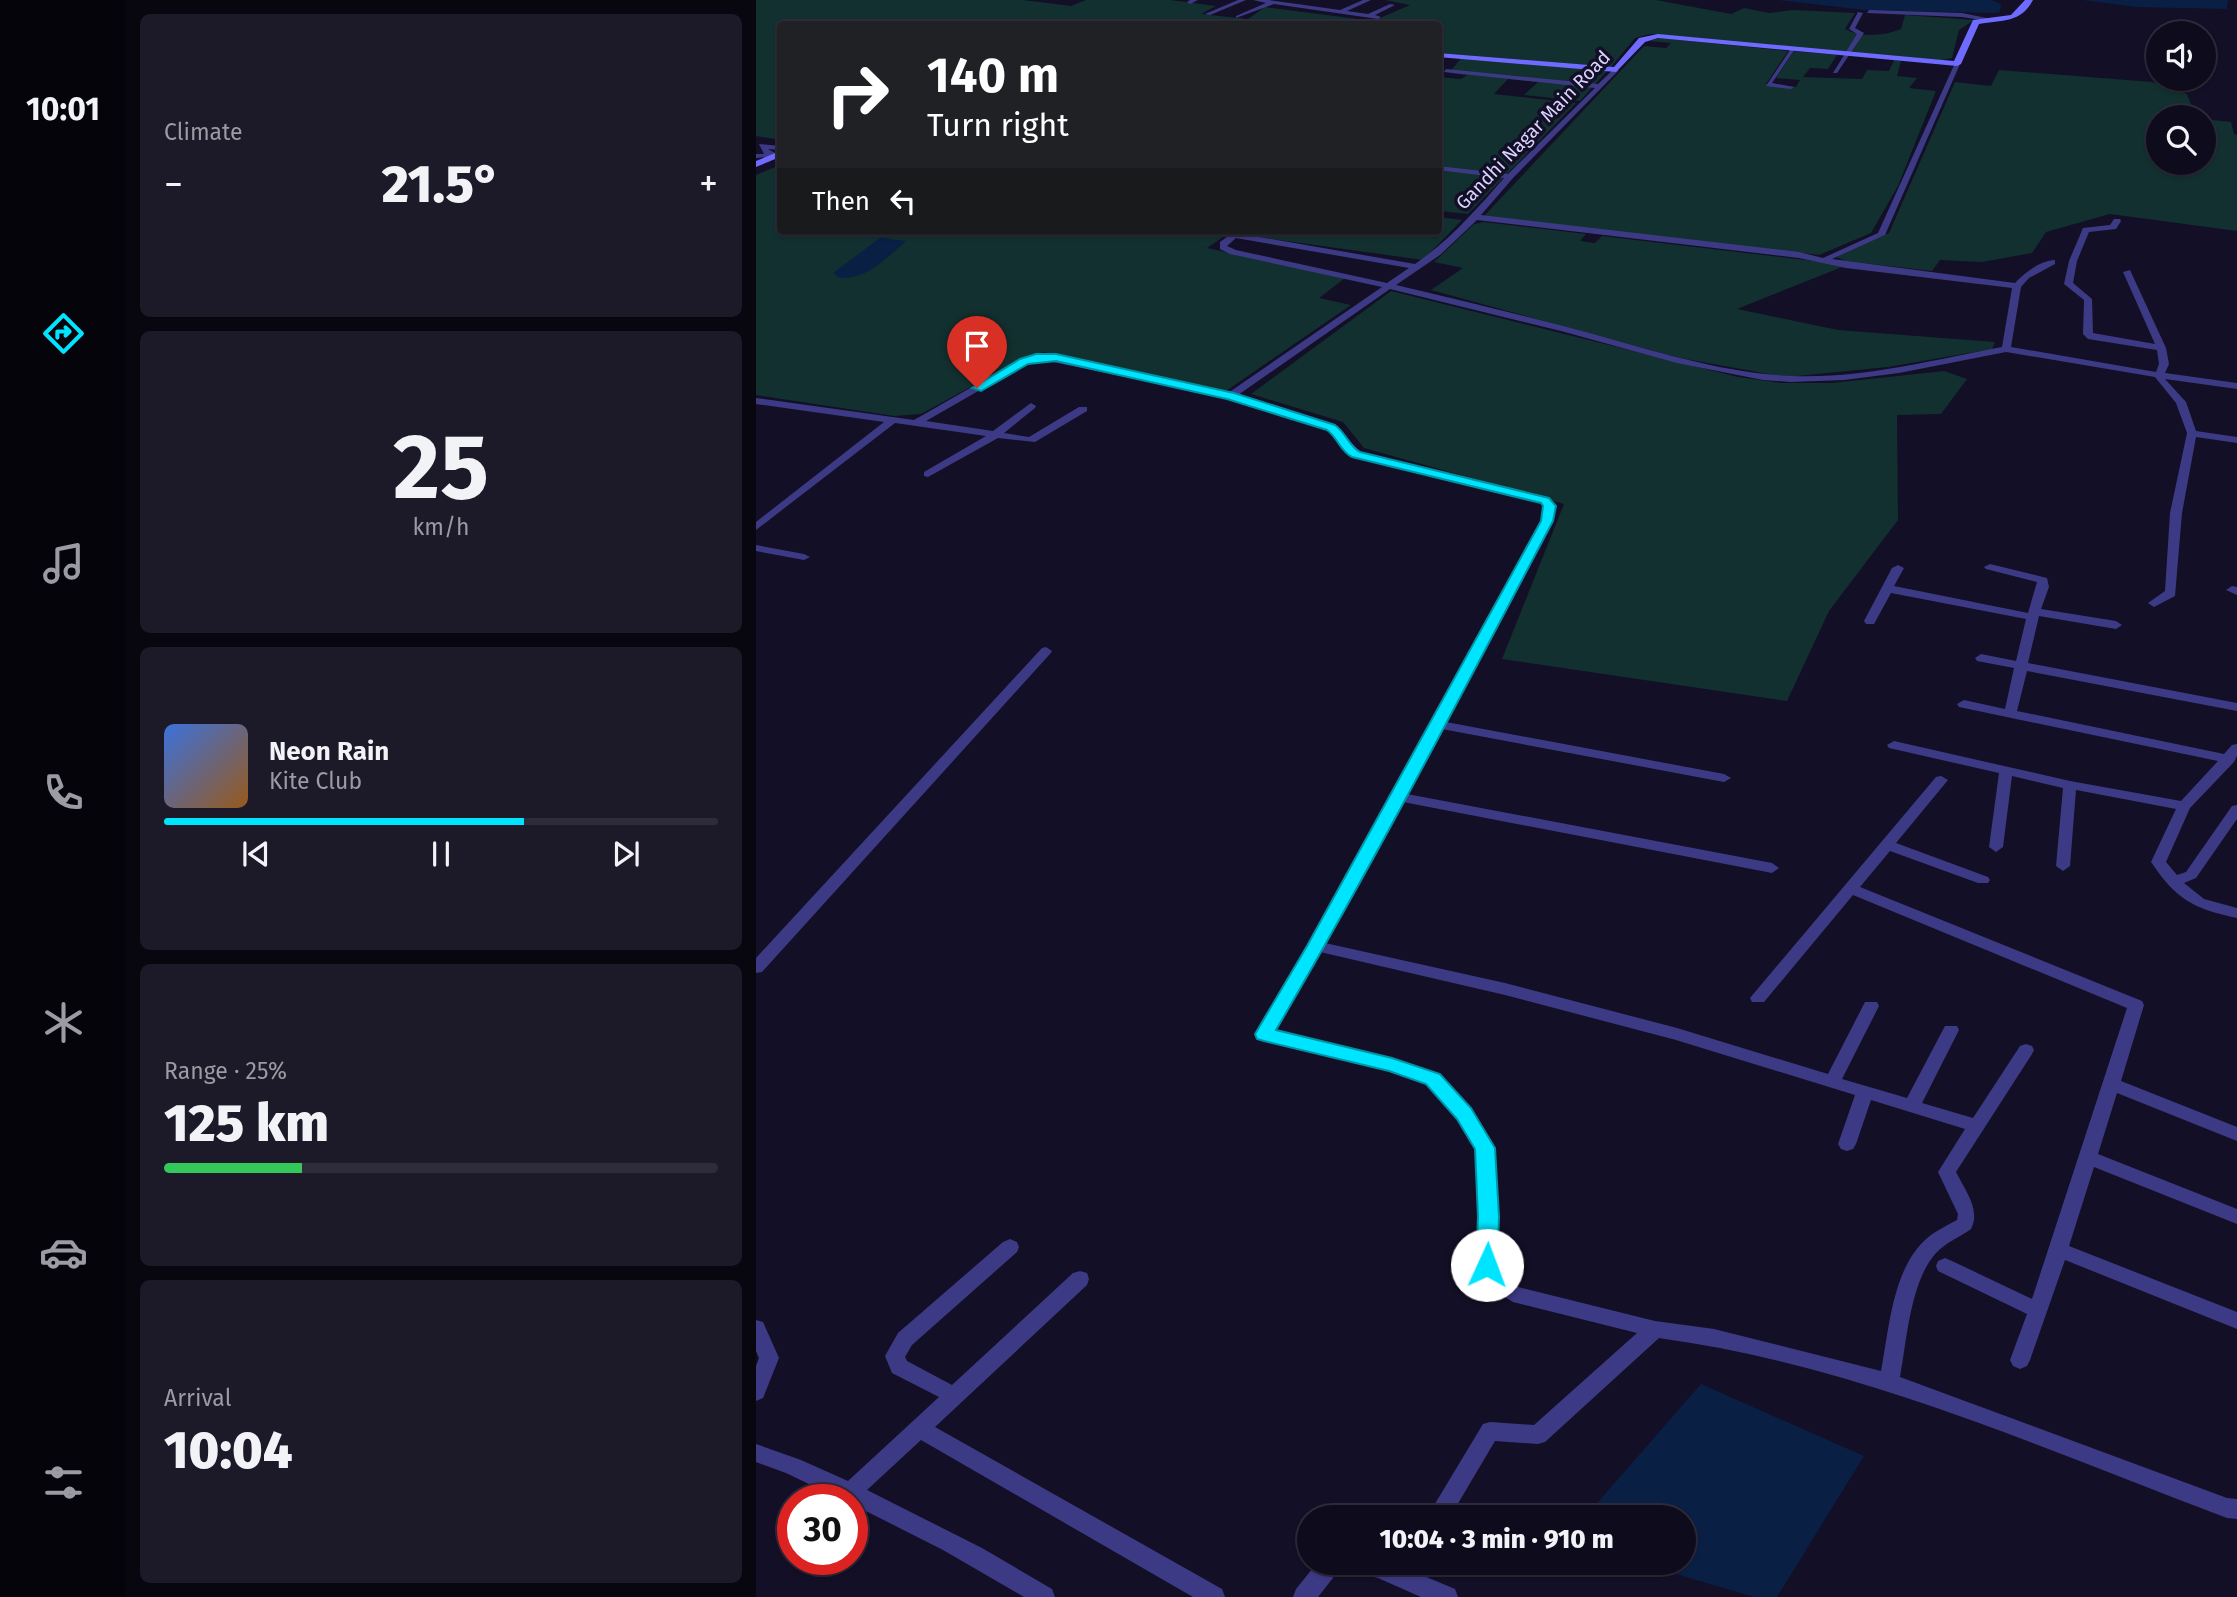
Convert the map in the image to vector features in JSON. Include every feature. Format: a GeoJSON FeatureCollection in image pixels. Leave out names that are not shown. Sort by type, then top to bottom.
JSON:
{"type":"FeatureCollection","features":[{"type":"Feature","properties":{"kind":"street"},"geometry":{"type":"LineString","coordinates":[[1208,14],[1243,0]]}},
{"type":"Feature","properties":{"kind":"street"},"geometry":{"type":"LineString","coordinates":[[1256,0],[1378,17]]}},
{"type":"Feature","properties":{"kind":"street"},"geometry":{"type":"LineString","coordinates":[[1312,8],[1330,0]]}},
{"type":"Feature","properties":{"kind":"street"},"geometry":{"type":"LineString","coordinates":[[1341,12],[1368,0]]}},
{"type":"Feature","properties":{"kind":"street"},"geometry":{"type":"LineString","coordinates":[[1826,259],[1881,235],[1972,27],[1976,22],[1988,19],[2018,16],[2024,12],[2029,0]]}},
{"type":"Feature","properties":{"kind":"street"},"geometry":{"type":"LineString","coordinates":[[1238,17],[1274,3]]}},
{"type":"Feature","properties":{"kind":"street"},"geometry":{"type":"LineString","coordinates":[[1368,16],[1392,5]]}},
{"type":"Feature","properties":{"kind":"street"},"geometry":{"type":"LineString","coordinates":[[1868,12],[1988,19]]}},
{"type":"Feature","properties":{"kind":"street"},"geometry":{"type":"LineString","coordinates":[[1835,72],[1861,33],[1852,29],[1860,13]]}},
{"type":"Feature","properties":{"kind":"street","name":"Gandhi Nagar Main Road"},"geometry":{"type":"LineString","coordinates":[[1230,396],[1437,253],[1475,217],[1510,176],[1616,70],[1642,40],[1651,37],[1956,64]]}},
{"type":"Feature","properties":{"kind":"street"},"geometry":{"type":"LineString","coordinates":[[1791,87],[1768,85],[1792,49]]}},
{"type":"Feature","properties":{"kind":"street"},"geometry":{"type":"LineString","coordinates":[[1442,55],[1616,70]]}},
{"type":"Feature","properties":{"kind":"street"},"geometry":{"type":"LineString","coordinates":[[1442,74],[1459,55]]}},
{"type":"Feature","properties":{"kind":"street"},"geometry":{"type":"LineString","coordinates":[[1446,71],[1599,86]]}},
{"type":"Feature","properties":{"kind":"street"},"geometry":{"type":"LineString","coordinates":[[759,145],[767,153],[777,153]]}},
{"type":"Feature","properties":{"kind":"street"},"geometry":{"type":"LineString","coordinates":[[757,161],[777,154]]}},
{"type":"Feature","properties":{"kind":"street"},"geometry":{"type":"LineString","coordinates":[[1442,168],[1510,176]]}},
{"type":"Feature","properties":{"kind":"street"},"geometry":{"type":"LineString","coordinates":[[1475,217],[1826,259],[1846,265],[2017,286]]}},
{"type":"Feature","properties":{"kind":"street"},"geometry":{"type":"LineString","coordinates":[[2117,221],[2113,226],[2086,230],[2073,261],[2068,284],[2088,299],[2088,334],[2091,337],[2161,348]]}},
{"type":"Feature","properties":{"kind":"street"},"geometry":{"type":"LineString","coordinates":[[1235,235],[1223,244],[1223,247],[1233,252],[1391,284],[1680,360],[1745,374],[1792,379],[1884,372],[2006,349],[2237,386]]}},
{"type":"Feature","properties":{"kind":"street"},"geometry":{"type":"LineString","coordinates":[[1249,235],[1418,267]]}},
{"type":"Feature","properties":{"kind":"street"},"geometry":{"type":"LineString","coordinates":[[2006,349],[2017,286],[2026,276],[2052,262]]}},
{"type":"Feature","properties":{"kind":"street"},"geometry":{"type":"LineString","coordinates":[[2127,272],[2161,348],[2164,364],[2159,375],[2161,381],[2181,402],[2192,433],[2176,513],[2171,593],[2154,603]]}},
{"type":"Feature","properties":{"kind":"street"},"geometry":{"type":"LineString","coordinates":[[916,423],[1024,361],[1043,357],[1230,396],[1331,428],[1341,435],[1349,451],[1356,454],[1545,500],[1550,506],[1547,521],[1316,946],[1264,1034],[1392,1065],[1433,1079],[1464,1114],[1485,1148],[1489,1217],[1487,1265],[1494,1280],[1513,1294],[1655,1329],[1714,1337],[1889,1382],[2237,1510]]}},
{"type":"Feature","properties":{"kind":"street"},"geometry":{"type":"LineString","coordinates":[[756,401],[1031,440],[1083,409]]}},
{"type":"Feature","properties":{"kind":"street"},"geometry":{"type":"LineString","coordinates":[[928,474],[994,436],[1031,405]]}},
{"type":"Feature","properties":{"kind":"street"},"geometry":{"type":"LineString","coordinates":[[756,527],[891,421]]}},
{"type":"Feature","properties":{"kind":"street"},"geometry":{"type":"LineString","coordinates":[[2192,433],[2237,440]]}},
{"type":"Feature","properties":{"kind":"street"},"geometry":{"type":"LineString","coordinates":[[756,548],[804,557]]}},
{"type":"Feature","properties":{"kind":"street"},"geometry":{"type":"LineString","coordinates":[[1990,567],[2036,576],[2043,580],[2010,714]]}},
{"type":"Feature","properties":{"kind":"street"},"geometry":{"type":"LineString","coordinates":[[1870,621],[1898,568]]}},
{"type":"Feature","properties":{"kind":"street"},"geometry":{"type":"LineString","coordinates":[[1889,589],[2033,614],[2116,625]]}},
{"type":"Feature","properties":{"kind":"street"},"geometry":{"type":"LineString","coordinates":[[756,968],[1046,651]]}},
{"type":"Feature","properties":{"kind":"street"},"geometry":{"type":"LineString","coordinates":[[1982,658],[2237,707]]}},
{"type":"Feature","properties":{"kind":"street"},"geometry":{"type":"LineString","coordinates":[[1964,704],[2233,754]]}},
{"type":"Feature","properties":{"kind":"street"},"geometry":{"type":"LineString","coordinates":[[1438,724],[1724,778]]}},
{"type":"Feature","properties":{"kind":"street"},"geometry":{"type":"LineString","coordinates":[[1894,745],[2070,785],[2184,806]]}},
{"type":"Feature","properties":{"kind":"street"},"geometry":{"type":"LineString","coordinates":[[2233,754],[2184,806],[2158,862],[2188,898],[2200,905],[2237,913]]}},
{"type":"Feature","properties":{"kind":"street"},"geometry":{"type":"LineString","coordinates":[[1996,847],[2006,770]]}},
{"type":"Feature","properties":{"kind":"street"},"geometry":{"type":"LineString","coordinates":[[1758,999],[1941,780]]}},
{"type":"Feature","properties":{"kind":"street"},"geometry":{"type":"LineString","coordinates":[[2063,866],[2070,785]]}},
{"type":"Feature","properties":{"kind":"street"},"geometry":{"type":"LineString","coordinates":[[1398,797],[1772,867]]}},
{"type":"Feature","properties":{"kind":"street"},"geometry":{"type":"LineString","coordinates":[[2174,882],[2191,875],[2237,809]]}},
{"type":"Feature","properties":{"kind":"street"},"geometry":{"type":"LineString","coordinates":[[1888,845],[1983,880]]}},
{"type":"Feature","properties":{"kind":"street"},"geometry":{"type":"LineString","coordinates":[[1852,889],[2136,1005],[2059,1250],[2020,1360]]}},
{"type":"Feature","properties":{"kind":"street"},"geometry":{"type":"LineString","coordinates":[[1316,946],[1505,989],[1677,1034],[1976,1126]]}},
{"type":"Feature","properties":{"kind":"street"},"geometry":{"type":"LineString","coordinates":[[1832,1082],[1871,1006]]}},
{"type":"Feature","properties":{"kind":"street"},"geometry":{"type":"LineString","coordinates":[[1912,1106],[1951,1030]]}},
{"type":"Feature","properties":{"kind":"street"},"geometry":{"type":"LineString","coordinates":[[1889,1382],[1911,1281],[1919,1264],[1931,1246],[1965,1224],[1967,1214],[1947,1172],[2026,1050]]}},
{"type":"Feature","properties":{"kind":"street"},"geometry":{"type":"LineString","coordinates":[[2112,1084],[2237,1134]]}},
{"type":"Feature","properties":{"kind":"street"},"geometry":{"type":"LineString","coordinates":[[1847,1144],[1865,1092]]}},
{"type":"Feature","properties":{"kind":"street"},"geometry":{"type":"LineString","coordinates":[[2089,1158],[2237,1217]]}},
{"type":"Feature","properties":{"kind":"street"},"geometry":{"type":"LineString","coordinates":[[955,1396],[899,1367],[895,1356],[905,1339],[1010,1247]]}},
{"type":"Feature","properties":{"kind":"street"},"geometry":{"type":"LineString","coordinates":[[2059,1250],[2237,1321]]}},
{"type":"Feature","properties":{"kind":"street"},"geometry":{"type":"LineString","coordinates":[[1945,1266],[2038,1311]]}},
{"type":"Feature","properties":{"kind":"street"},"geometry":{"type":"LineString","coordinates":[[860,1484],[1080,1279]]}},
{"type":"Feature","properties":{"kind":"street"},"geometry":{"type":"LineString","coordinates":[[756,1328],[769,1358],[756,1392]]}},
{"type":"Feature","properties":{"kind":"street"},"geometry":{"type":"LineString","coordinates":[[1445,1505],[1490,1431],[1538,1436],[1655,1329]]}},
{"type":"Feature","properties":{"kind":"street"},"geometry":{"type":"LineString","coordinates":[[920,1429],[1214,1597]]}},
{"type":"Feature","properties":{"kind":"street"},"geometry":{"type":"LineString","coordinates":[[756,1452],[779,1459],[831,1484]]}},
{"type":"Feature","properties":{"kind":"street"},"geometry":{"type":"LineString","coordinates":[[868,1502],[1000,1570],[1044,1597]]}},
{"type":"Feature","properties":{"kind":"street"},"geometry":{"type":"LineString","coordinates":[[1304,1597],[1321,1575]]}},
{"type":"Feature","properties":{"kind":"street"},"geometry":{"type":"LineString","coordinates":[[1414,1575],[1447,1597]]}},
{"type":"Feature","properties":{"kind":"green space"},"geometry":{"type":"Polygon","coordinates":[[[756,0],[1023,0],[1071,6],[1086,0],[1170,0],[1216,6],[1201,14],[1248,19],[1265,7],[1373,21],[777,21],[777,138],[756,136],[756,0]]]}},
{"type":"Feature","properties":{"kind":"green space"},"geometry":{"type":"Polygon","coordinates":[[[1385,0],[1656,0],[1731,14],[1744,8],[1769,13],[1793,10],[1855,13],[1845,29],[1858,34],[1873,35],[1901,29],[1905,15],[1974,20],[1959,30],[1952,58],[1941,60],[1650,34],[1635,38],[1611,67],[1442,53],[1442,21],[1373,21],[1410,5],[1385,0]]]}},
{"type":"Feature","properties":{"kind":"green space"},"geometry":{"type":"Polygon","coordinates":[[[1660,38],[1788,51],[1766,84],[1796,87],[1800,80],[1776,78],[1794,51],[1837,55],[1828,69],[1810,68],[1803,77],[1862,79],[1867,70],[1889,71],[1894,60],[1901,61],[1897,76],[1917,78],[1909,88],[1936,91],[1898,186],[1871,233],[1819,255],[1484,216],[1644,46],[1666,48],[1671,43],[1649,41],[1660,38]]]}},
{"type":"Feature","properties":{"kind":"green space"},"geometry":{"type":"Polygon","coordinates":[[[1462,57],[1607,71],[1580,101],[1524,95],[1538,82],[1508,79],[1494,94],[1576,103],[1468,214],[1442,211],[1442,77],[1461,79],[1467,75],[1449,73],[1462,57]]]}},
{"type":"Feature","properties":{"kind":"green space"},"geometry":{"type":"Polygon","coordinates":[[[1999,70],[2146,82],[2146,91],[2178,91],[2187,94],[2191,105],[2146,105],[2146,175],[2216,175],[2216,120],[2231,122],[2234,134],[2237,135],[2237,231],[2110,214],[2046,232],[2032,253],[1982,262],[1940,260],[1932,271],[1846,261],[1836,257],[1889,233],[1955,82],[1991,86],[1999,70]]]}},
{"type":"Feature","properties":{"kind":"green space"},"geometry":{"type":"Polygon","coordinates":[[[777,166],[777,235],[1226,235],[1207,248],[1345,278],[1319,298],[1351,305],[1226,391],[1044,352],[1029,355],[921,414],[894,416],[756,395],[756,175],[777,166]]]}},
{"type":"Feature","properties":{"kind":"green space"},"geometry":{"type":"Polygon","coordinates":[[[1442,217],[1462,220],[1423,260],[1243,235],[1442,235],[1442,217]]]}},
{"type":"Feature","properties":{"kind":"green space"},"geometry":{"type":"Polygon","coordinates":[[[1484,222],[1586,234],[1580,241],[1595,243],[1602,236],[1822,262],[1842,267],[1737,309],[1838,330],[1995,342],[1992,349],[1888,367],[1786,377],[1680,358],[1431,290],[1463,268],[1434,262],[1474,224],[1484,222]]]}},
{"type":"Feature","properties":{"kind":"green space"},"geometry":{"type":"Polygon","coordinates":[[[1391,291],[1738,377],[1781,383],[1832,383],[1944,371],[1967,379],[1941,414],[1897,415],[1898,520],[1829,611],[1787,701],[1502,659],[1564,504],[1364,448],[1343,422],[1251,394],[1391,291]]]}},
{"type":"Feature","properties":{"kind":"water"},"geometry":{"type":"Polygon","coordinates":[[[1777,0],[1991,0],[2001,4],[2000,12],[1994,13],[1865,10],[1777,0]]]}},
{"type":"Feature","properties":{"kind":"water"},"geometry":{"type":"Polygon","coordinates":[[[2083,0],[2228,0],[2227,9],[2136,7],[2083,0]]]}},
{"type":"Feature","properties":{"kind":"water"},"geometry":{"type":"Polygon","coordinates":[[[880,238],[906,241],[883,261],[857,276],[838,277],[833,273],[880,238]]]}},
{"type":"Feature","properties":{"kind":"water"},"geometry":{"type":"Polygon","coordinates":[[[1701,1384],[1864,1456],[1777,1597],[1754,1597],[1680,1575],[1696,1575],[1696,1505],[1595,1505],[1701,1384]]]}},
{"type":"Feature","properties":{"kind":"route"},"geometry":{"type":"LineString","coordinates":[[977,388],[1024,361],[1043,357],[1056,358],[1230,396],[1331,428],[1341,435],[1349,451],[1356,454],[1545,500],[1550,506],[1547,521],[1438,724],[1316,946],[1264,1034],[1392,1065],[1433,1079],[1464,1114],[1485,1148],[1489,1217],[1487,1265]]}}]}
